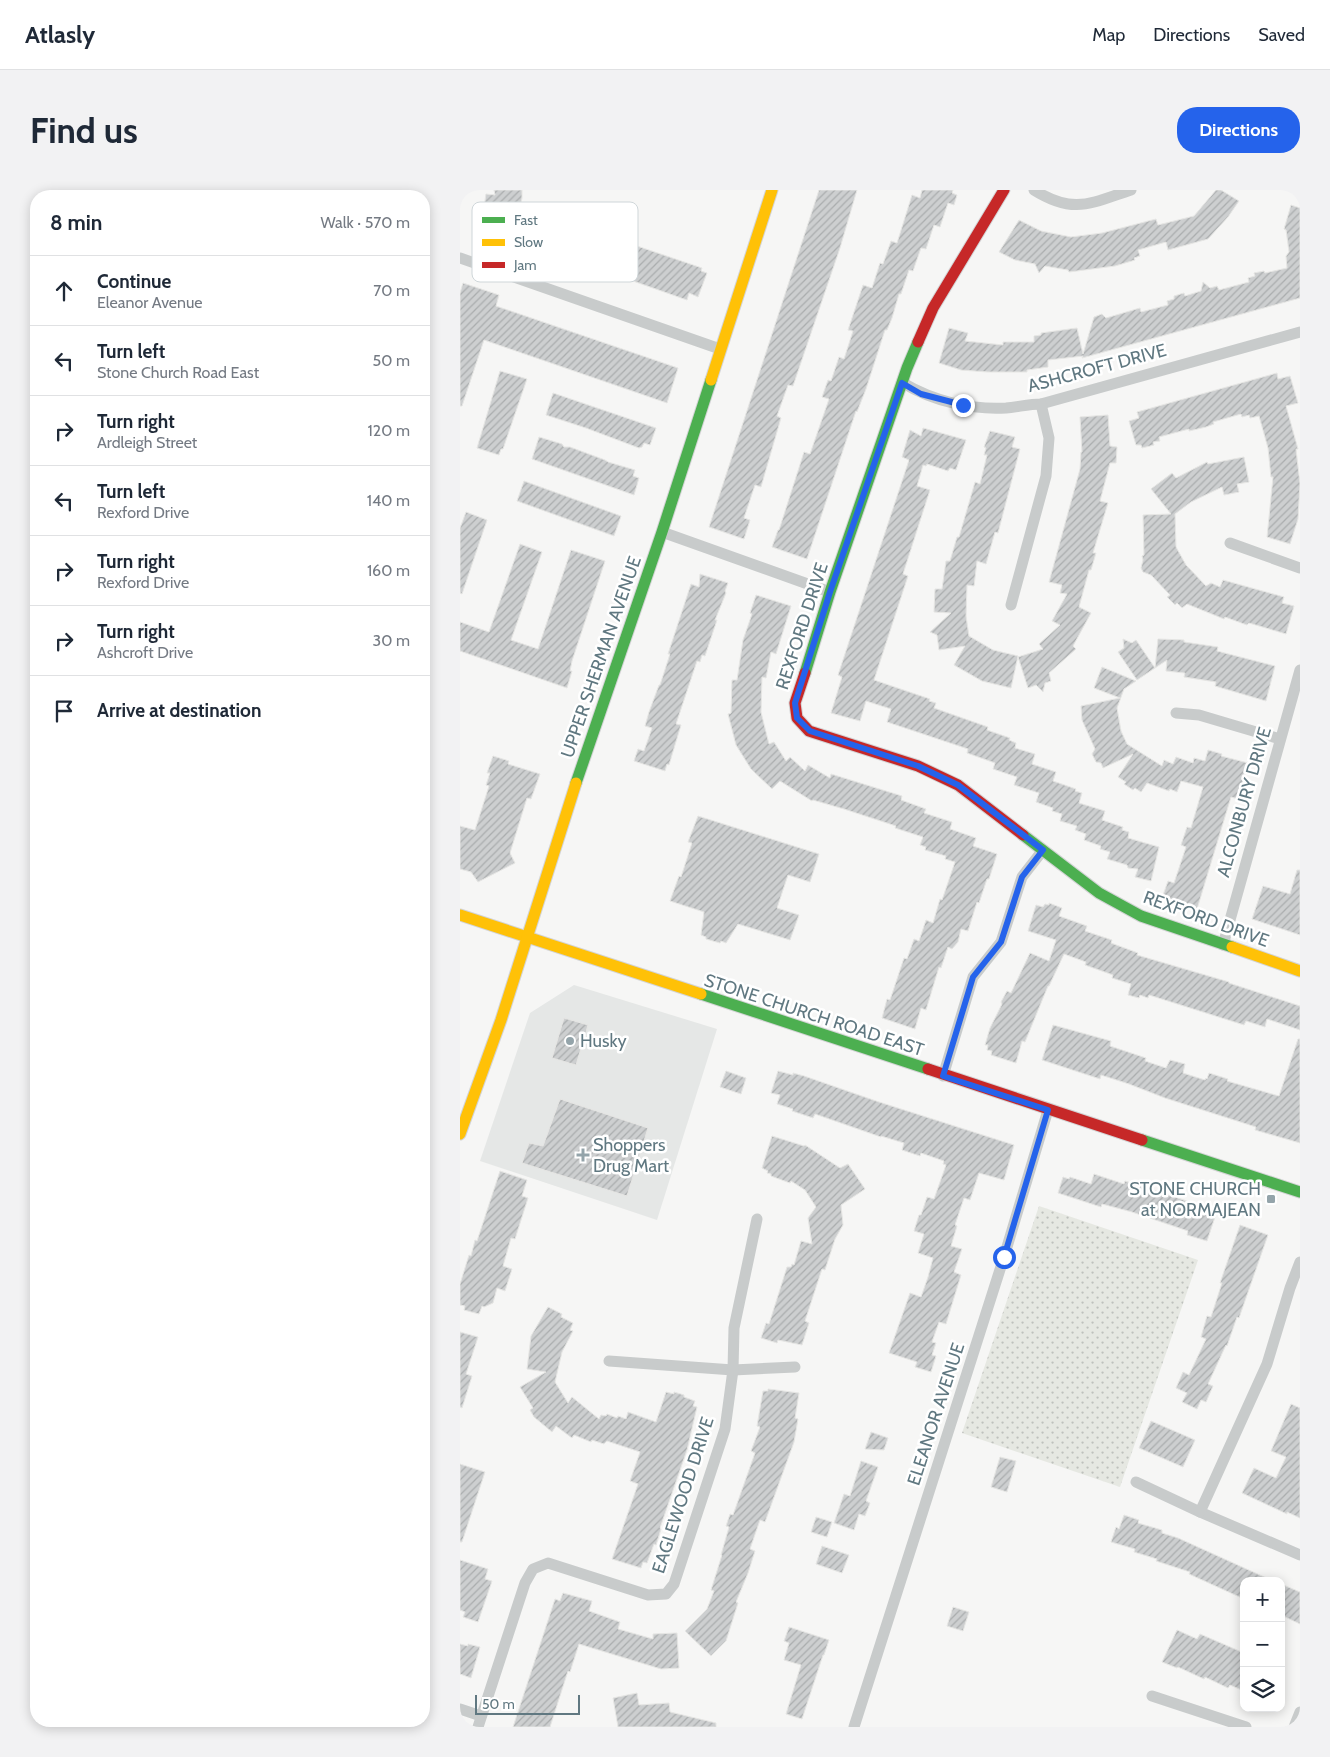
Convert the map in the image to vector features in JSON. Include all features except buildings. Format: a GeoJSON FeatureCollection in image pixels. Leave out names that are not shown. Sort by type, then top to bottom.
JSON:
{"type":"FeatureCollection","features":[{"type":"Feature","properties":{"kind":"main road","name":"UPPER SHERMAN AVENUE"},"geometry":{"type":"LineString","coordinates":[[460,1134],[501,1020],[588,746],[662,532],[772,190]]}},
{"type":"Feature","properties":{"kind":"main road","name":"REXFORD DRIVE"},"geometry":{"type":"LineString","coordinates":[[1004,190],[933,308],[907,368],[830,592],[795,703],[797,718],[810,731],[918,766],[958,785],[1100,892],[1141,916],[1300,971]]}},
{"type":"Feature","properties":{"kind":"main road","name":"STONE CHURCH ROAD EAST"},"geometry":{"type":"LineString","coordinates":[[460,916],[1300,1192]]}},
{"type":"Feature","properties":{"kind":"street"},"geometry":{"type":"LineString","coordinates":[[1034,190],[1050,200],[1067,205],[1086,205],[1132,190]]}},
{"type":"Feature","properties":{"kind":"street"},"geometry":{"type":"LineString","coordinates":[[460,258],[472,262]]}},
{"type":"Feature","properties":{"kind":"street"},"geometry":{"type":"LineString","coordinates":[[529,282],[720,349]]}},
{"type":"Feature","properties":{"kind":"street","name":"ASHCROFT DRIVE"},"geometry":{"type":"LineString","coordinates":[[902,383],[921,394],[963,405],[1005,408],[1041,404],[1300,332]]}},
{"type":"Feature","properties":{"kind":"street"},"geometry":{"type":"LineString","coordinates":[[1011,605],[1046,476],[1049,438],[1041,404]]}},
{"type":"Feature","properties":{"kind":"street"},"geometry":{"type":"LineString","coordinates":[[662,532],[830,592]]}},
{"type":"Feature","properties":{"kind":"street"},"geometry":{"type":"LineString","coordinates":[[1230,543],[1300,568]]}},
{"type":"Feature","properties":{"kind":"street","name":"ALCONBURY DRIVE"},"geometry":{"type":"LineString","coordinates":[[1223,945],[1300,670]]}},
{"type":"Feature","properties":{"kind":"street"},"geometry":{"type":"LineString","coordinates":[[1176,713],[1199,715],[1280,739]]}},
{"type":"Feature","properties":{"kind":"street"},"geometry":{"type":"LineString","coordinates":[[943,1076],[973,977],[1001,942],[1022,877],[1043,850]]}},
{"type":"Feature","properties":{"kind":"street","name":"ELEANOR AVENUE"},"geometry":{"type":"LineString","coordinates":[[854,1727],[1004,1257],[1048,1110]]}},
{"type":"Feature","properties":{"kind":"street","name":"EAGLEWOOD DRIVE"},"geometry":{"type":"LineString","coordinates":[[479,1722],[525,1583],[533,1569],[548,1562],[648,1595],[666,1594],[674,1584],[725,1429],[733,1370],[734,1328],[757,1219]]}},
{"type":"Feature","properties":{"kind":"street"},"geometry":{"type":"LineString","coordinates":[[1200,1512],[1268,1364],[1290,1288],[1300,1262]]}},
{"type":"Feature","properties":{"kind":"street"},"geometry":{"type":"LineString","coordinates":[[609,1361],[733,1370],[795,1367]]}},
{"type":"Feature","properties":{"kind":"street"},"geometry":{"type":"LineString","coordinates":[[1136,1482],[1300,1555]]}},
{"type":"Feature","properties":{"kind":"street"},"geometry":{"type":"LineString","coordinates":[[1152,1696],[1246,1727]]}},
{"type":"Feature","properties":{"kind":"street"},"geometry":{"type":"LineString","coordinates":[[460,1709],[479,1722]]}},
{"type":"Feature","properties":{"kind":"street"},"geometry":{"type":"LineString","coordinates":[[1294,1727],[1300,1712]]}},
{"type":"Feature","properties":{"kind":"shaded area"},"geometry":{"type":"Polygon","coordinates":[[[574,985],[717,1029],[657,1220],[480,1161],[530,1013],[574,985]]]}},
{"type":"Feature","properties":{"kind":"shaded area"},"geometry":{"type":"Polygon","coordinates":[[[1039,1206],[1198,1260],[1120,1487],[962,1433],[1039,1206]]]}},
{"type":"Feature","properties":{"kind":"traffic: fast"},"geometry":{"type":"LineString","coordinates":[[805,673],[830,592],[907,368],[918,342]]}},
{"type":"Feature","properties":{"kind":"traffic: fast"},"geometry":{"type":"LineString","coordinates":[[576,783],[662,532],[711,380]]}},
{"type":"Feature","properties":{"kind":"traffic: fast"},"geometry":{"type":"LineString","coordinates":[[1023,835],[1099,893],[1141,916],[1232,947]]}},
{"type":"Feature","properties":{"kind":"traffic: fast"},"geometry":{"type":"LineString","coordinates":[[701,994],[928,1069]]}},
{"type":"Feature","properties":{"kind":"traffic: fast"},"geometry":{"type":"LineString","coordinates":[[1142,1140],[1300,1192]]}},
{"type":"Feature","properties":{"kind":"traffic: slow"},"geometry":{"type":"LineString","coordinates":[[711,380],[772,190]]}},
{"type":"Feature","properties":{"kind":"traffic: slow"},"geometry":{"type":"LineString","coordinates":[[460,1134],[501,1020],[576,783]]}},
{"type":"Feature","properties":{"kind":"traffic: slow"},"geometry":{"type":"LineString","coordinates":[[460,915],[701,994]]}},
{"type":"Feature","properties":{"kind":"traffic: slow"},"geometry":{"type":"LineString","coordinates":[[1232,947],[1300,971]]}},
{"type":"Feature","properties":{"kind":"traffic: jam"},"geometry":{"type":"LineString","coordinates":[[918,342],[933,308],[1004,190]]}},
{"type":"Feature","properties":{"kind":"traffic: jam"},"geometry":{"type":"LineString","coordinates":[[805,673],[795,703],[797,718],[809,731],[918,766],[958,785],[1023,835]]}},
{"type":"Feature","properties":{"kind":"traffic: jam"},"geometry":{"type":"LineString","coordinates":[[928,1069],[1142,1140]]}},
{"type":"Feature","properties":{"kind":"place","name":"Husky"},"geometry":{"type":"Point","coordinates":[570,1041]}},
{"type":"Feature","properties":{"kind":"place","name":"Shoppers Drug Mart"},"geometry":{"type":"Point","coordinates":[583,1155]}},
{"type":"Feature","properties":{"kind":"place","name":"STONE CHURCH at NORMAJEAN"},"geometry":{"type":"Point","coordinates":[1271,1199]}},
{"type":"Feature","properties":{"kind":"route"},"geometry":{"type":"LineString","coordinates":[[963,405],[921,394],[902,383],[830,592],[795,703],[797,718],[810,731],[918,766],[958,785],[1043,850],[1022,877],[1001,942],[973,977],[943,1076],[1048,1110],[1004,1257]]}}]}
